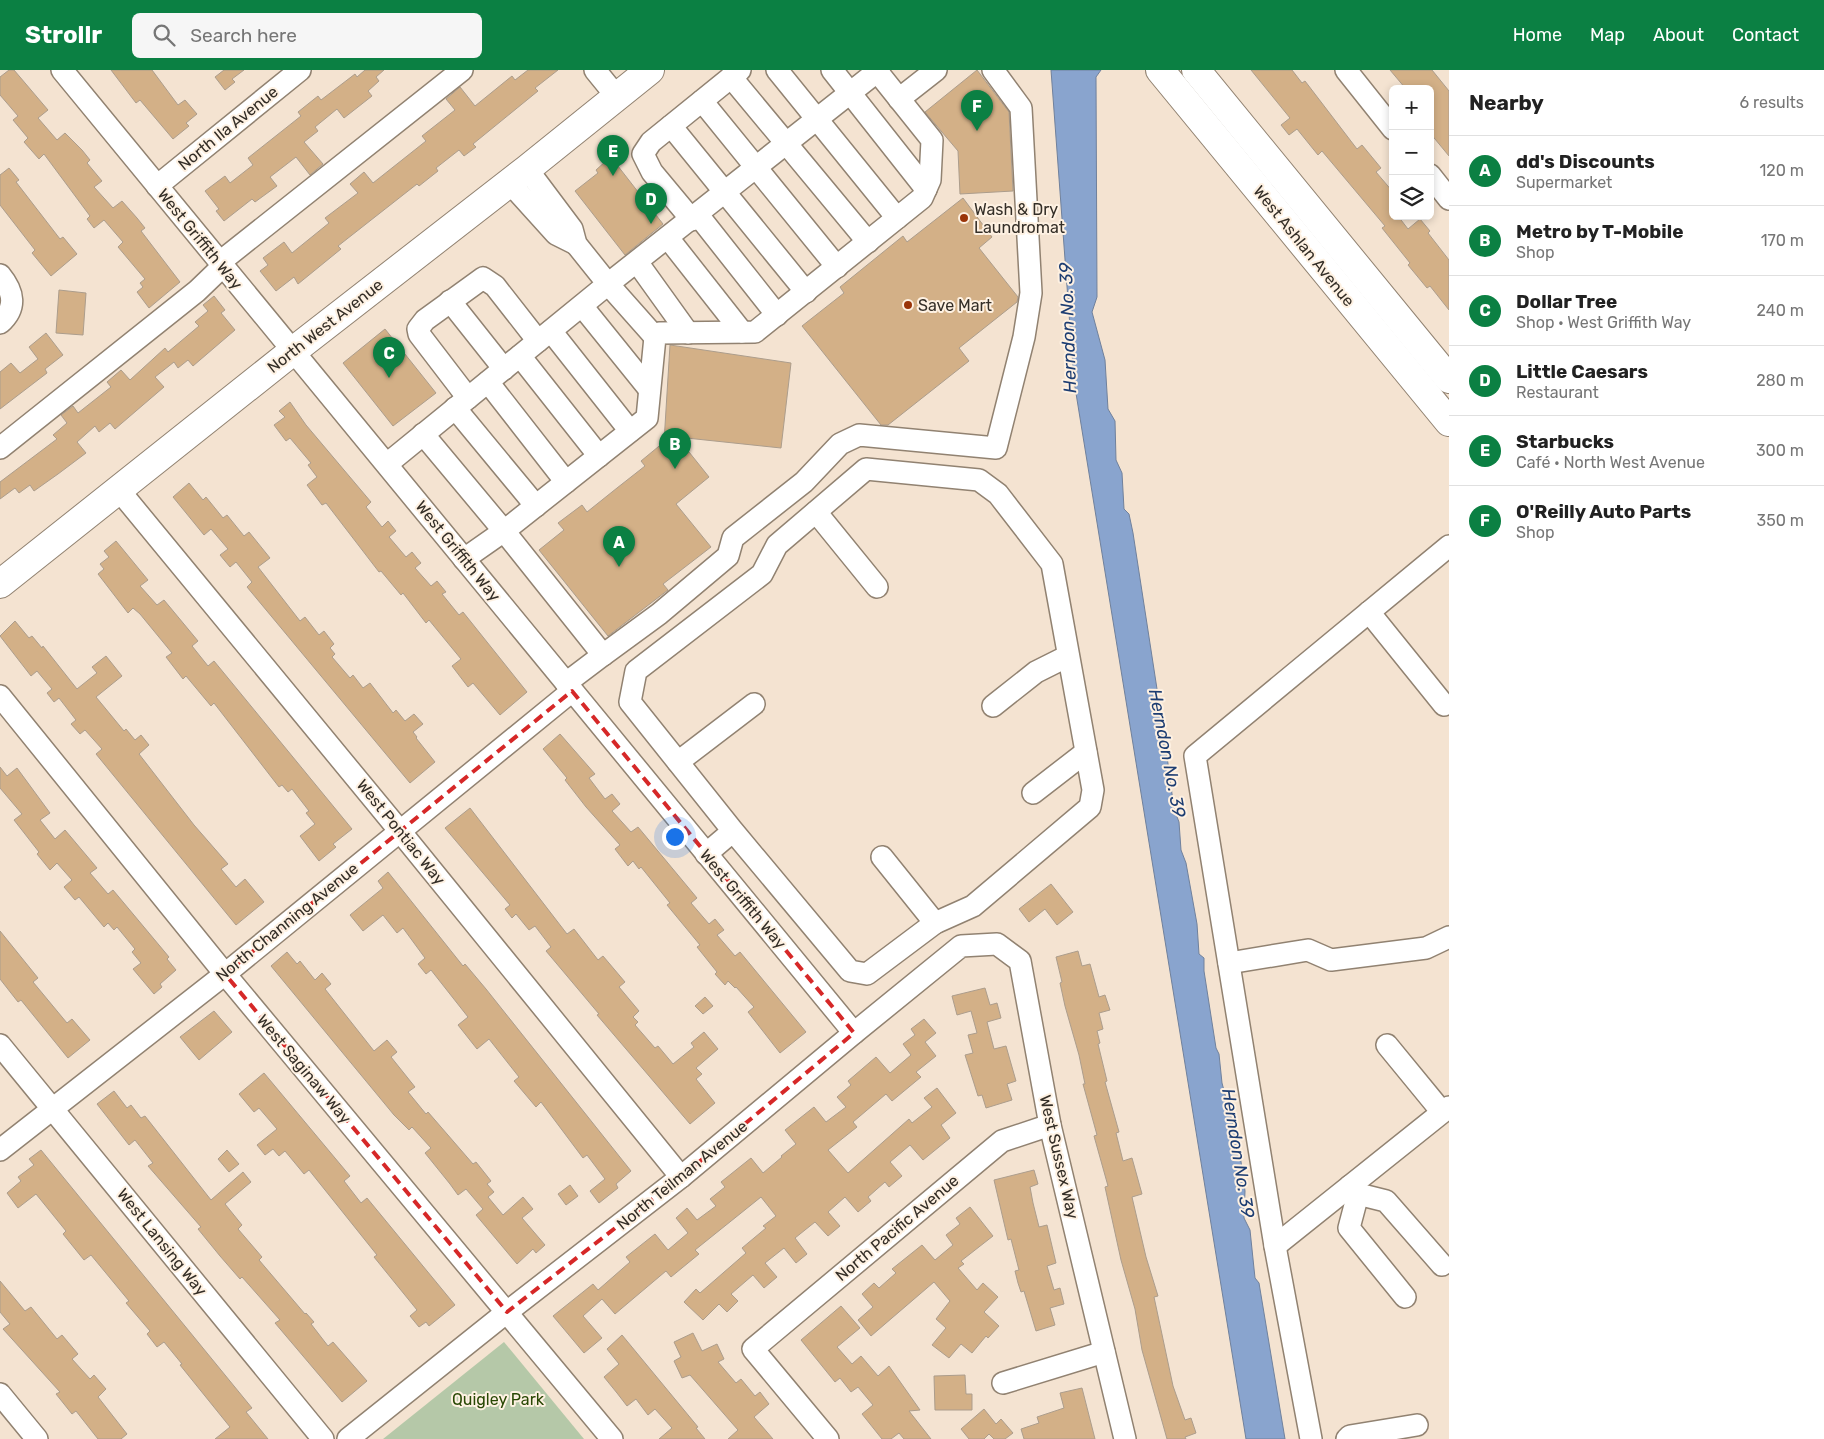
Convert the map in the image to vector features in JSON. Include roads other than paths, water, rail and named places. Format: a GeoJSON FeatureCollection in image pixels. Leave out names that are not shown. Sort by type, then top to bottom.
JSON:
{"type":"FeatureCollection","features":[{"type":"Feature","properties":{"kind":"main road","name":"North West Avenue"},"geometry":{"type":"LineString","coordinates":[[0,584],[292,351],[518,176],[650,70]]}},
{"type":"Feature","properties":{"kind":"main road","name":"West Ashlan Avenue"},"geometry":{"type":"LineString","coordinates":[[1160,70],[1449,422]]}},
{"type":"Feature","properties":{"kind":"main road"},"geometry":{"type":"LineString","coordinates":[[1177,70],[1190,79],[1205,73]]}},
{"type":"Feature","properties":{"kind":"main road","name":"West Ashlan Avenue"},"geometry":{"type":"LineString","coordinates":[[1205,73],[1370,283],[1449,379]]}},
{"type":"Feature","properties":{"kind":"main road"},"geometry":{"type":"LineString","coordinates":[[1240,168],[1255,168],[1262,173],[1311,232],[1370,283]]}},
{"type":"Feature","properties":{"kind":"street","name":"West Griffith Way"},"geometry":{"type":"LineString","coordinates":[[62,70],[854,1033]]}},
{"type":"Feature","properties":{"kind":"street","name":"North Ila Avenue"},"geometry":{"type":"LineString","coordinates":[[157,186],[300,70]]}},
{"type":"Feature","properties":{"kind":"street"},"geometry":{"type":"LineString","coordinates":[[0,448],[197,291],[221,264],[462,70]]}},
{"type":"Feature","properties":{"kind":"street"},"geometry":{"type":"LineString","coordinates":[[595,70],[617,97]]}},
{"type":"Feature","properties":{"kind":"street"},"geometry":{"type":"LineString","coordinates":[[777,70],[897,218]]}},
{"type":"Feature","properties":{"kind":"street"},"geometry":{"type":"LineString","coordinates":[[832,70],[926,189]]}},
{"type":"Feature","properties":{"kind":"street"},"geometry":{"type":"LineString","coordinates":[[386,464],[608,284],[695,218],[877,70],[932,140],[930,180],[922,198],[756,332],[659,333],[654,337],[646,418],[504,531],[464,559]]}},
{"type":"Feature","properties":{"kind":"street"},"geometry":{"type":"LineString","coordinates":[[899,99],[936,70]]}},
{"type":"Feature","properties":{"kind":"street","name":"North Channing Avenue"},"geometry":{"type":"LineString","coordinates":[[0,1150],[225,974],[569,687],[603,655],[659,614],[728,556],[733,538],[804,482],[840,444],[858,435],[996,448],[1024,337],[1031,293],[1021,108],[993,70]]}},
{"type":"Feature","properties":{"kind":"street"},"geometry":{"type":"LineString","coordinates":[[1346,70],[1389,124]]}},
{"type":"Feature","properties":{"kind":"street"},"geometry":{"type":"LineString","coordinates":[[777,315],[695,218],[652,172],[643,154],[646,147],[670,126],[736,74],[787,144],[868,242]]}},
{"type":"Feature","properties":{"kind":"street"},"geometry":{"type":"LineString","coordinates":[[702,101],[837,267]]}},
{"type":"Feature","properties":{"kind":"street"},"geometry":{"type":"LineString","coordinates":[[670,126],[806,292]]}},
{"type":"Feature","properties":{"kind":"street"},"geometry":{"type":"LineString","coordinates":[[518,176],[556,234],[576,244],[654,337]]}},
{"type":"Feature","properties":{"kind":"street"},"geometry":{"type":"LineString","coordinates":[[1434,180],[1449,199]]}},
{"type":"Feature","properties":{"kind":"street"},"geometry":{"type":"LineString","coordinates":[[668,238],[742,332]]}},
{"type":"Feature","properties":{"kind":"street"},"geometry":{"type":"LineString","coordinates":[[637,262],[688,333]]}},
{"type":"Feature","properties":{"kind":"street"},"geometry":{"type":"LineString","coordinates":[[0,275],[10,289],[12,306],[0,323]]}},
{"type":"Feature","properties":{"kind":"street"},"geometry":{"type":"LineString","coordinates":[[536,506],[462,403],[423,340],[418,330],[425,320],[477,281],[484,278],[490,280],[544,336],[630,431]]}},
{"type":"Feature","properties":{"kind":"street"},"geometry":{"type":"LineString","coordinates":[[450,301],[504,369],[598,456]]}},
{"type":"Feature","properties":{"kind":"street"},"geometry":{"type":"LineString","coordinates":[[582,306],[649,389]]}},
{"type":"Feature","properties":{"kind":"street"},"geometry":{"type":"LineString","coordinates":[[504,369],[566,482]]}},
{"type":"Feature","properties":{"kind":"street"},"geometry":{"type":"LineString","coordinates":[[423,434],[504,531],[603,655]]}},
{"type":"Feature","properties":{"kind":"street"},"geometry":{"type":"LineString","coordinates":[[866,469],[979,480],[998,494],[1052,564],[1068,656],[1093,790],[1090,807],[973,906],[935,924],[866,974],[850,971],[733,831],[630,702],[636,672],[762,574],[777,545],[866,469]]}},
{"type":"Feature","properties":{"kind":"street","name":"West Pontiac Way"},"geometry":{"type":"LineString","coordinates":[[118,490],[399,830],[681,1178]]}},
{"type":"Feature","properties":{"kind":"street"},"geometry":{"type":"LineString","coordinates":[[816,512],[876,587]]}},
{"type":"Feature","properties":{"kind":"street"},"geometry":{"type":"LineString","coordinates":[[1311,1439],[1275,1246],[1195,756],[1449,546]]}},
{"type":"Feature","properties":{"kind":"street"},"geometry":{"type":"LineString","coordinates":[[1369,612],[1444,705]]}},
{"type":"Feature","properties":{"kind":"street"},"geometry":{"type":"LineString","coordinates":[[993,706],[1036,672],[1068,656]]}},
{"type":"Feature","properties":{"kind":"street","name":"West Saginaw Way"},"geometry":{"type":"LineString","coordinates":[[0,696],[225,974],[612,1439]]}},
{"type":"Feature","properties":{"kind":"street"},"geometry":{"type":"LineString","coordinates":[[678,762],[754,704]]}},
{"type":"Feature","properties":{"kind":"street"},"geometry":{"type":"LineString","coordinates":[[1033,794],[1086,752]]}},
{"type":"Feature","properties":{"kind":"street"},"geometry":{"type":"LineString","coordinates":[[706,854],[733,831]]}},
{"type":"Feature","properties":{"kind":"street"},"geometry":{"type":"LineString","coordinates":[[882,857],[935,924]]}},
{"type":"Feature","properties":{"kind":"street"},"geometry":{"type":"LineString","coordinates":[[1229,963],[1308,950],[1331,960],[1426,948],[1449,937]]}},
{"type":"Feature","properties":{"kind":"street","name":"North Teilman Avenue"},"geometry":{"type":"LineString","coordinates":[[348,1439],[507,1312],[681,1178],[961,946],[997,944],[1020,961]]}},
{"type":"Feature","properties":{"kind":"street","name":"West Sussex Way"},"geometry":{"type":"LineString","coordinates":[[1020,961],[1050,1125],[1125,1439]]}},
{"type":"Feature","properties":{"kind":"street","name":"West Lansing Way"},"geometry":{"type":"LineString","coordinates":[[0,1045],[323,1439]]}},
{"type":"Feature","properties":{"kind":"street"},"geometry":{"type":"LineString","coordinates":[[1275,1246],[1354,1190],[1446,1109],[1387,1045]]}},
{"type":"Feature","properties":{"kind":"street","name":"North Pacific Avenue"},"geometry":{"type":"LineString","coordinates":[[828,1439],[753,1349],[1002,1141],[1050,1125]]}},
{"type":"Feature","properties":{"kind":"street"},"geometry":{"type":"LineString","coordinates":[[1354,1190],[1386,1201],[1442,1264]]}},
{"type":"Feature","properties":{"kind":"street"},"geometry":{"type":"LineString","coordinates":[[1354,1190],[1350,1228],[1405,1298]]}},
{"type":"Feature","properties":{"kind":"street"},"geometry":{"type":"LineString","coordinates":[[1003,1384],[1104,1352]]}},
{"type":"Feature","properties":{"kind":"street"},"geometry":{"type":"LineString","coordinates":[[3,1403],[37,1439]]}},
{"type":"Feature","properties":{"kind":"street"},"geometry":{"type":"LineString","coordinates":[[1347,1439],[1350,1436],[1417,1425]]}},
{"type":"Feature","properties":{"kind":"water","name":"Herndon No. 39"},"geometry":{"type":"Polygon","coordinates":[[[1051,70],[1101,70],[1096,77],[1097,297],[1092,312],[1105,360],[1108,409],[1115,421],[1116,460],[1122,473],[1124,509],[1129,514],[1133,533],[1174,809],[1179,822],[1181,850],[1186,863],[1197,924],[1199,954],[1204,958],[1204,971],[1216,1048],[1219,1054],[1222,1083],[1239,1147],[1245,1191],[1244,1218],[1250,1230],[1255,1278],[1259,1283],[1285,1439],[1246,1439],[1074,381],[1051,70]]]}},
{"type":"Feature","properties":{"kind":"place","name":"O'Reilly Auto Parts"},"geometry":{"type":"Point","coordinates":[977,131]}},
{"type":"Feature","properties":{"kind":"place","name":"Starbucks"},"geometry":{"type":"Point","coordinates":[613,176]}},
{"type":"Feature","properties":{"kind":"place","name":"Wash & Dry Laundromat"},"geometry":{"type":"Point","coordinates":[964,218]}},
{"type":"Feature","properties":{"kind":"place","name":"Little Caesars"},"geometry":{"type":"Point","coordinates":[651,224]}},
{"type":"Feature","properties":{"kind":"place","name":"Save Mart"},"geometry":{"type":"Point","coordinates":[908,305]}},
{"type":"Feature","properties":{"kind":"place","name":"Dollar Tree"},"geometry":{"type":"Point","coordinates":[389,378]}},
{"type":"Feature","properties":{"kind":"place","name":"Metro by T-Mobile"},"geometry":{"type":"Point","coordinates":[675,469]}},
{"type":"Feature","properties":{"kind":"place","name":"dd's Discounts"},"geometry":{"type":"Point","coordinates":[619,567]}},
{"type":"Feature","properties":{"kind":"park label","name":"Quigley Park"},"geometry":{"type":"Point","coordinates":[498,1399]}}]}
